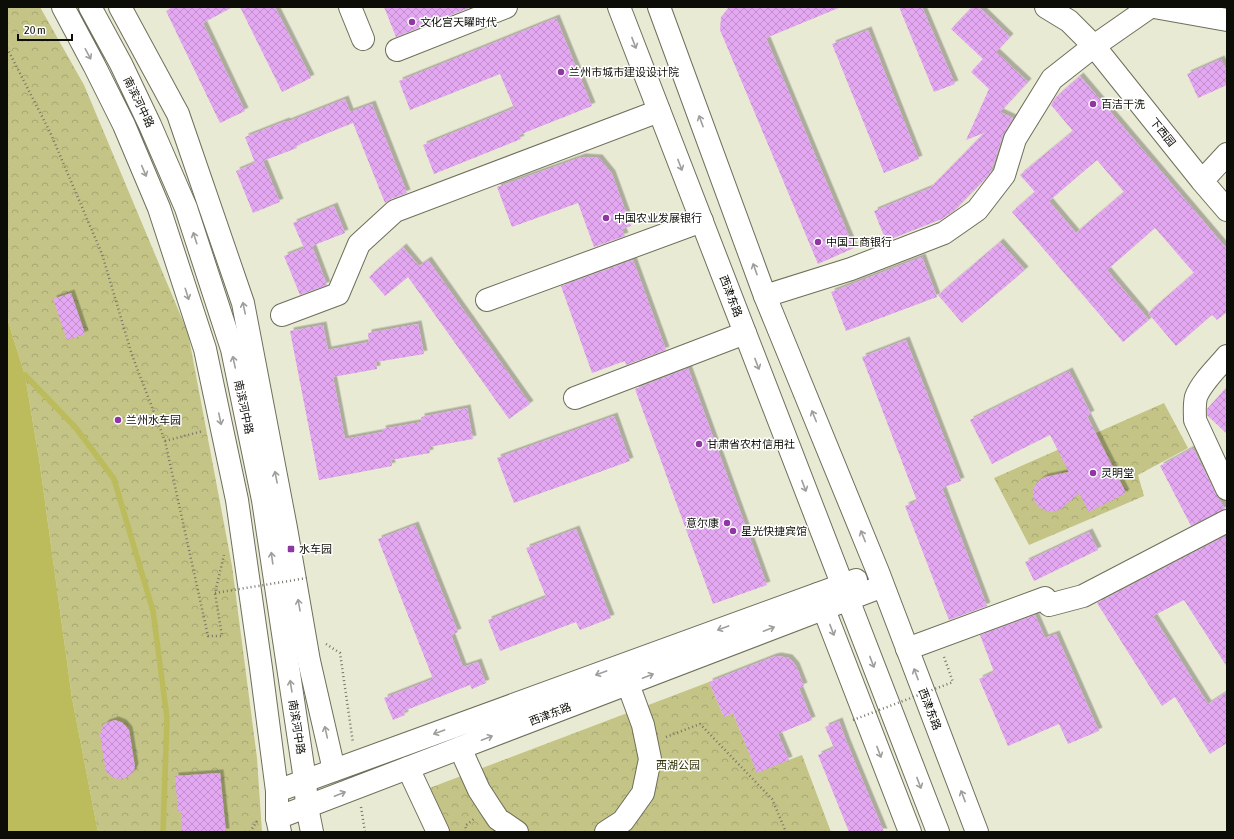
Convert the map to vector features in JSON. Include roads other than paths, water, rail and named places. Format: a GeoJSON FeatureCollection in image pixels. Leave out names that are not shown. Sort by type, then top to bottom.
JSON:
{"type":"FeatureCollection","features":[{"type":"Feature","properties":{"kind":"main road"},"geometry":{"type":"LineString","coordinates":[[63,7],[124,125],[159,208],[205,349],[222,426],[239,515],[277,791],[279,825]]}},
{"type":"Feature","properties":{"kind":"main road","name":"南滨河中路"},"geometry":{"type":"LineString","coordinates":[[90,7],[121,64],[150,125],[186,208],[232,349],[264,500],[305,780],[307,807],[312,832]]}},
{"type":"Feature","properties":{"kind":"main road"},"geometry":{"type":"LineString","coordinates":[[120,7],[178,114],[243,303],[286,528],[309,661],[334,770]]}},
{"type":"Feature","properties":{"kind":"main road"},"geometry":{"type":"LineString","coordinates":[[350,7],[362,39]]}},
{"type":"Feature","properties":{"kind":"main road"},"geometry":{"type":"LineString","coordinates":[[397,50],[506,7]]}},
{"type":"Feature","properties":{"kind":"main road","name":"西津东路"},"geometry":{"type":"LineString","coordinates":[[620,7],[938,832]]}},
{"type":"Feature","properties":{"kind":"main road","name":"西津东路"},"geometry":{"type":"LineString","coordinates":[[659,7],[765,296],[881,579],[977,832]]}},
{"type":"Feature","properties":{"kind":"main road","name":"下西园"},"geometry":{"type":"LineString","coordinates":[[1046,7],[1075,14],[1094,46],[1202,180],[1227,208]]}},
{"type":"Feature","properties":{"kind":"main road"},"geometry":{"type":"LineString","coordinates":[[765,296],[850,269],[944,233],[977,210],[1004,175],[1015,139],[1052,79],[1094,46],[1150,7]]}},
{"type":"Feature","properties":{"kind":"main road"},"geometry":{"type":"LineString","coordinates":[[1154,7],[1227,20]]}},
{"type":"Feature","properties":{"kind":"main road"},"geometry":{"type":"LineString","coordinates":[[282,315],[338,294],[359,244],[395,211],[659,111]]}},
{"type":"Feature","properties":{"kind":"main road"},"geometry":{"type":"LineString","coordinates":[[1202,180],[1227,154]]}},
{"type":"Feature","properties":{"kind":"main road"},"geometry":{"type":"LineString","coordinates":[[487,300],[702,221]]}},
{"type":"Feature","properties":{"kind":"main road"},"geometry":{"type":"LineString","coordinates":[[575,398],[745,333]]}},
{"type":"Feature","properties":{"kind":"main road"},"geometry":{"type":"LineString","coordinates":[[1227,356],[1202,386],[1196,396],[1194,408],[1195,420],[1227,489]]}},
{"type":"Feature","properties":{"kind":"main road"},"geometry":{"type":"LineString","coordinates":[[907,649],[1046,598],[1049,605],[1083,596],[1227,521]]}},
{"type":"Feature","properties":{"kind":"main road","name":"西津东路"},"geometry":{"type":"LineString","coordinates":[[277,791],[881,579]]}},
{"type":"Feature","properties":{"kind":"main road"},"geometry":{"type":"LineString","coordinates":[[821,601],[910,832]]}},
{"type":"Feature","properties":{"kind":"main road","name":"西津东路"},"geometry":{"type":"LineString","coordinates":[[279,825],[307,807],[628,684],[821,601]]}},
{"type":"Feature","properties":{"kind":"main road"},"geometry":{"type":"LineString","coordinates":[[606,832],[623,821],[643,793],[650,759],[643,725],[628,684]]}},
{"type":"Feature","properties":{"kind":"main road"},"geometry":{"type":"LineString","coordinates":[[460,748],[479,790],[498,819],[516,832]]}},
{"type":"Feature","properties":{"kind":"main road"},"geometry":{"type":"LineString","coordinates":[[408,768],[438,832]]}},
{"type":"Feature","properties":{"kind":"waterway"},"geometry":{"type":"LineString","coordinates":[[25,375],[76,428],[114,479],[153,611],[167,718],[163,832]]}},
{"type":"Feature","properties":{"kind":"place","name":"文化宫天矅时代"},"geometry":{"type":"Point","coordinates":[412,22]}},
{"type":"Feature","properties":{"kind":"place","name":"兰州市城市建设设计院"},"geometry":{"type":"Point","coordinates":[561,72]}},
{"type":"Feature","properties":{"kind":"place","name":"百洁干洗"},"geometry":{"type":"Point","coordinates":[1093,104]}},
{"type":"Feature","properties":{"kind":"place","name":"中国农业发展银行"},"geometry":{"type":"Point","coordinates":[606,218]}},
{"type":"Feature","properties":{"kind":"place","name":"中国工商银行"},"geometry":{"type":"Point","coordinates":[818,242]}},
{"type":"Feature","properties":{"kind":"place","name":"兰州水车园"},"geometry":{"type":"Point","coordinates":[118,420]}},
{"type":"Feature","properties":{"kind":"place","name":"甘肃省农村信用社"},"geometry":{"type":"Point","coordinates":[699,444]}},
{"type":"Feature","properties":{"kind":"place","name":"灵明堂"},"geometry":{"type":"Point","coordinates":[1093,473]}},
{"type":"Feature","properties":{"kind":"place","name":"意尔康"},"geometry":{"type":"Point","coordinates":[727,523]}},
{"type":"Feature","properties":{"kind":"place","name":"星光快捷宾馆"},"geometry":{"type":"Point","coordinates":[733,531]}},
{"type":"Feature","properties":{"kind":"place","name":"水车园"},"geometry":{"type":"Point","coordinates":[291,549]}},
{"type":"Feature","properties":{"kind":"park label","name":"西湖公园"},"geometry":{"type":"Point","coordinates":[678,765]}}]}
